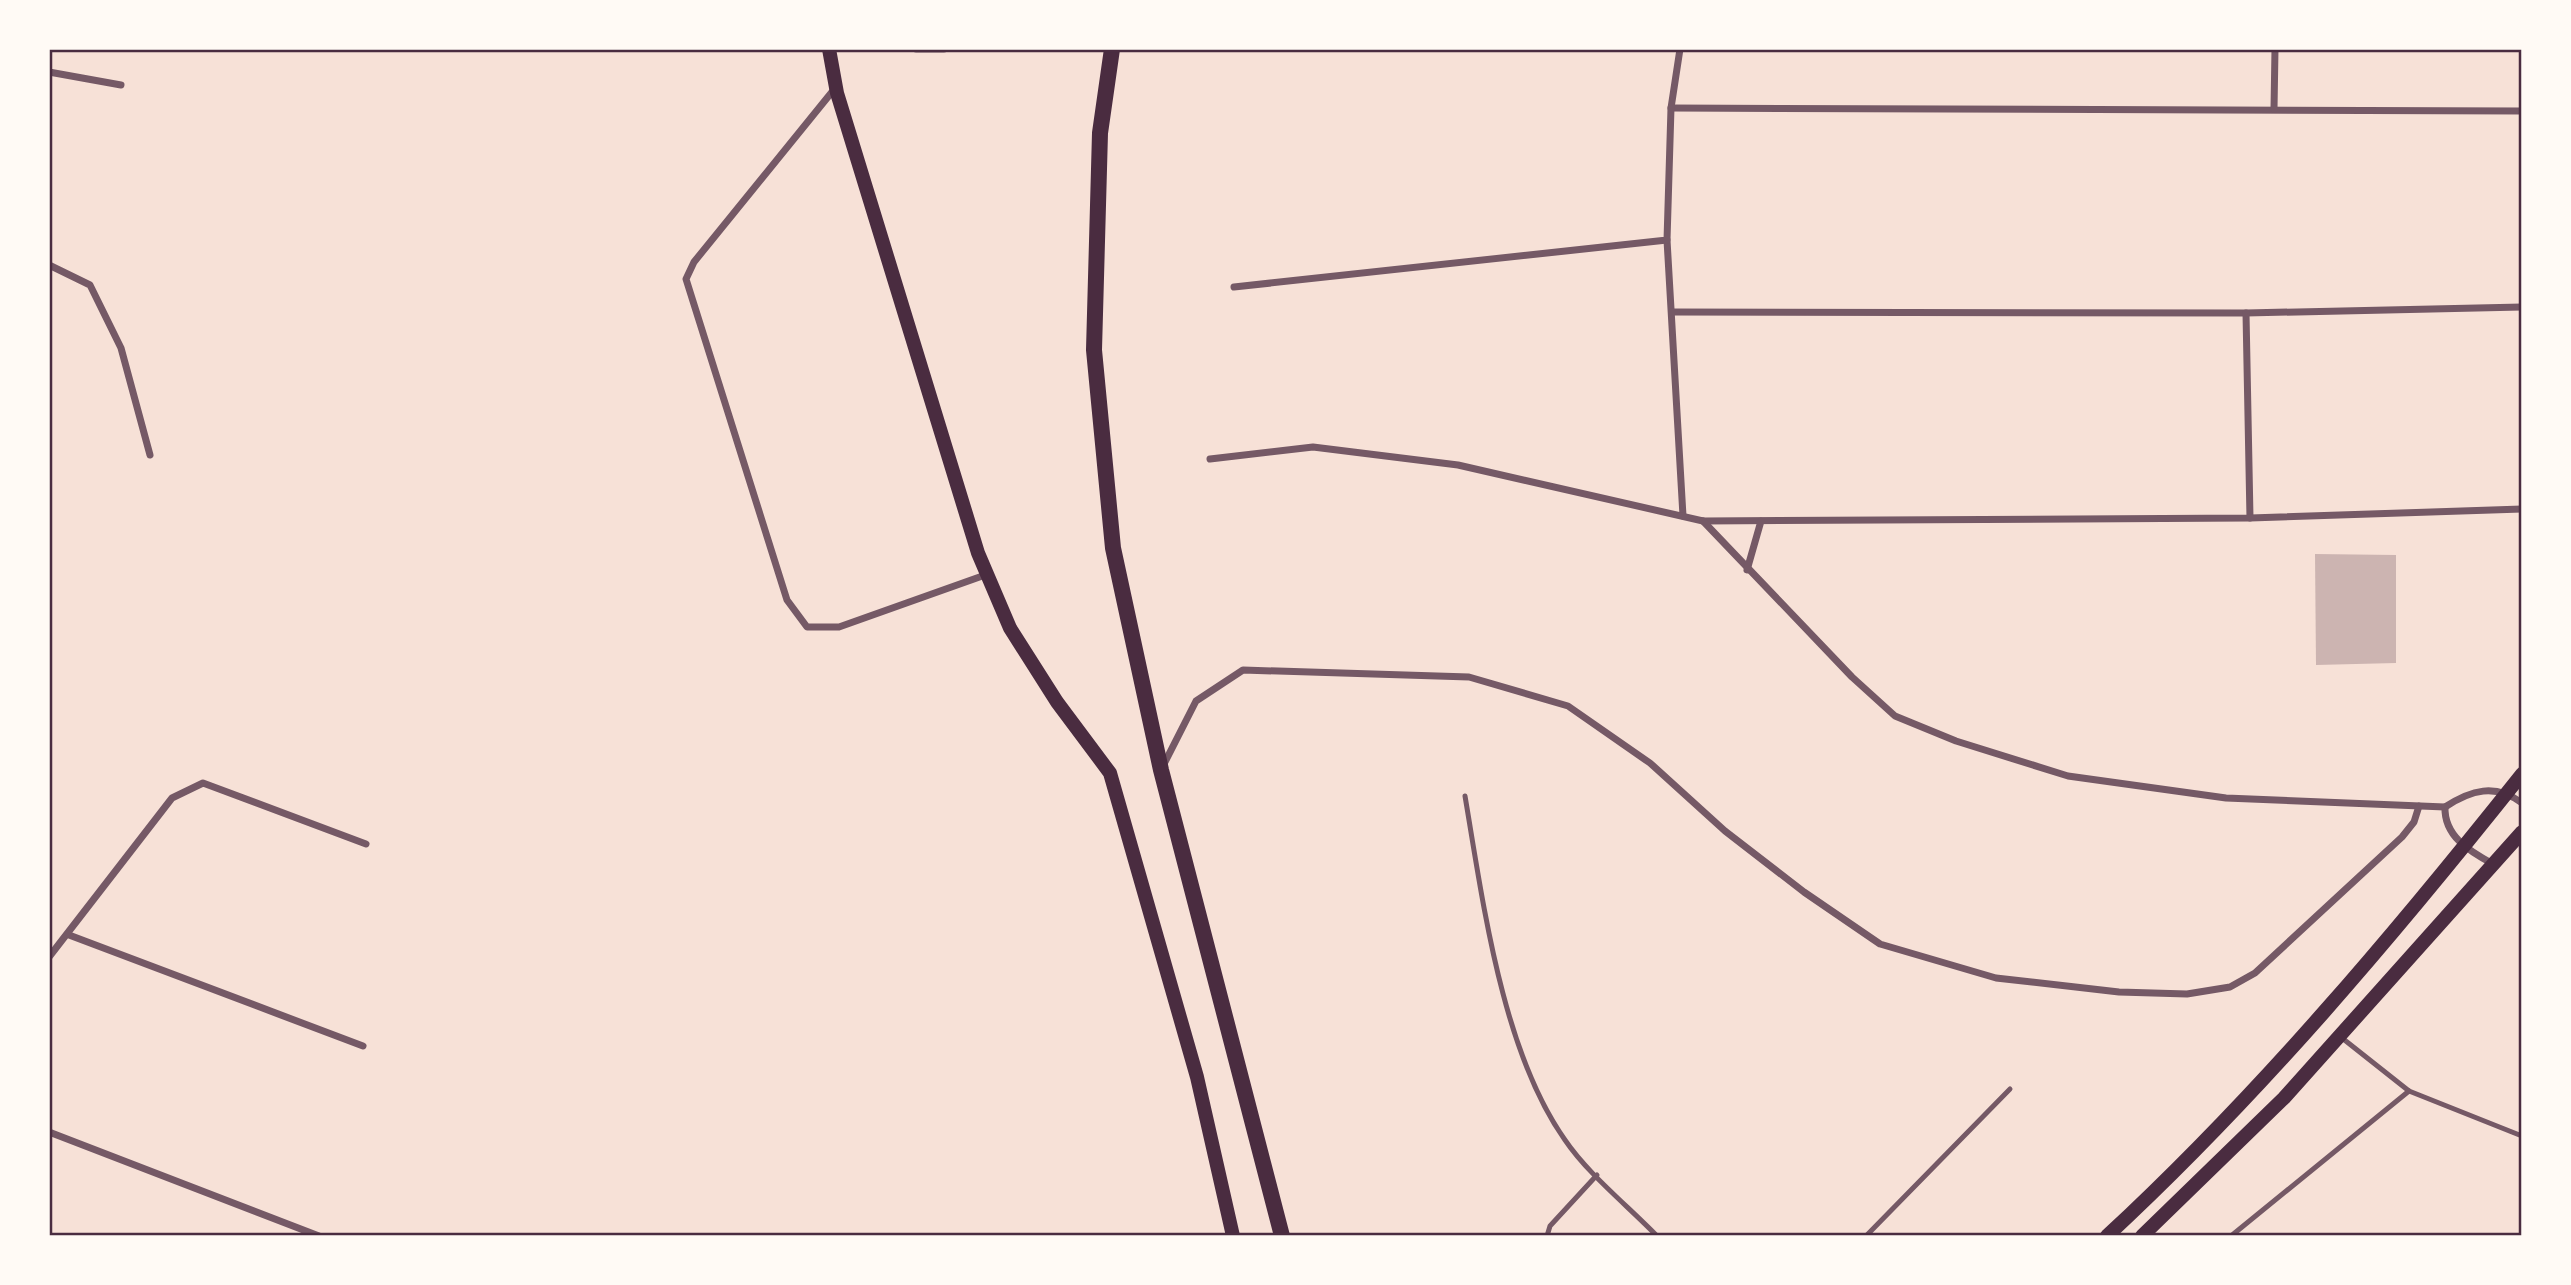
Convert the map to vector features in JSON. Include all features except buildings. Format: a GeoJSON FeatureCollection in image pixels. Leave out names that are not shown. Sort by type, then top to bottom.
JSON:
{"type":"FeatureCollection","features":[{"type":"Feature","properties":{"kind":"main road"},"geometry":{"type":"LineString","coordinates":[[1112,49],[1100,133],[1094,350],[1113,548],[1161,770],[1282,1236]]}},
{"type":"Feature","properties":{"kind":"main road"},"geometry":{"type":"LineString","coordinates":[[831,52],[836,87],[978,553],[1010,628],[1057,702],[1110,773],[1197,1077],[1233,1236]]}},
{"type":"Feature","properties":{"kind":"main road"},"geometry":{"type":"LineString","coordinates":[[2107,1236],[2150,1196],[2335,1000],[2466,847],[2522,774]]}},
{"type":"Feature","properties":{"kind":"main road"},"geometry":{"type":"LineString","coordinates":[[2142,1236],[2284,1098],[2522,832]]}},
{"type":"Feature","properties":{"kind":"street"},"geometry":{"type":"LineString","coordinates":[[916,49],[944,49]]}},
{"type":"Feature","properties":{"kind":"street"},"geometry":{"type":"LineString","coordinates":[[1680,49],[1671,108],[1667,240],[1682,516]]}},
{"type":"Feature","properties":{"kind":"street"},"geometry":{"type":"LineString","coordinates":[[2274,49],[2274,109]]}},
{"type":"Feature","properties":{"kind":"street"},"geometry":{"type":"LineString","coordinates":[[49,72],[121,85]]}},
{"type":"Feature","properties":{"kind":"street"},"geometry":{"type":"LineString","coordinates":[[836,87],[694,262],[686,279],[787,600],[807,627],[839,627],[988,573]]}},
{"type":"Feature","properties":{"kind":"street"},"geometry":{"type":"LineString","coordinates":[[1671,108],[2522,111]]}},
{"type":"Feature","properties":{"kind":"street"},"geometry":{"type":"LineString","coordinates":[[1234,287],[1667,240]]}},
{"type":"Feature","properties":{"kind":"street"},"geometry":{"type":"LineString","coordinates":[[49,265],[90,285],[121,348],[149,455]]}},
{"type":"Feature","properties":{"kind":"street"},"geometry":{"type":"LineString","coordinates":[[1672,312],[2246,313],[2522,307]]}},
{"type":"Feature","properties":{"kind":"street"},"geometry":{"type":"LineString","coordinates":[[2246,313],[2250,518]]}},
{"type":"Feature","properties":{"kind":"street"},"geometry":{"type":"LineString","coordinates":[[1210,459],[1313,447],[1458,465],[1703,521],[2250,518],[2522,509]]}},
{"type":"Feature","properties":{"kind":"street"},"geometry":{"type":"LineString","coordinates":[[1703,521],[1852,677],[1895,716],[1956,741],[2068,776],[2200,794],[2445,807],[2466,793],[2488,789],[2506,794],[2522,803]]}},
{"type":"Feature","properties":{"kind":"street"},"geometry":{"type":"LineString","coordinates":[[1747,570],[1761,521]]}},
{"type":"Feature","properties":{"kind":"street"},"geometry":{"type":"LineString","coordinates":[[1161,770],[1196,701],[1243,670],[1469,677],[1568,706],[1650,763],[1725,831],[1804,892],[1880,944],[1996,978],[2119,992],[2188,994],[2230,987],[2255,973],[2402,837],[2414,822],[2419,806]]}},
{"type":"Feature","properties":{"kind":"street"},"geometry":{"type":"LineString","coordinates":[[49,957],[69,935],[172,798],[203,783],[366,844]]}},
{"type":"Feature","properties":{"kind":"street"},"geometry":{"type":"LineString","coordinates":[[2445,807],[2445,821],[2454,837],[2494,864]]}},
{"type":"Feature","properties":{"kind":"street"},"geometry":{"type":"LineString","coordinates":[[69,935],[363,1046]]}},
{"type":"Feature","properties":{"kind":"street"},"geometry":{"type":"LineString","coordinates":[[49,1132],[319,1236]]}},
{"type":"Feature","properties":{"kind":"lane"},"geometry":{"type":"LineString","coordinates":[[1465,796],[1491,947],[1530,1076],[1565,1141],[1657,1236]]}},
{"type":"Feature","properties":{"kind":"lane"},"geometry":{"type":"LineString","coordinates":[[2339,1036],[2409,1091],[2522,1136]]}},
{"type":"Feature","properties":{"kind":"lane"},"geometry":{"type":"LineString","coordinates":[[1866,1236],[2010,1089]]}},
{"type":"Feature","properties":{"kind":"lane"},"geometry":{"type":"LineString","coordinates":[[2231,1236],[2409,1091]]}},
{"type":"Feature","properties":{"kind":"lane"},"geometry":{"type":"LineString","coordinates":[[1547,1236],[1550,1226],[1597,1175]]}}]}
